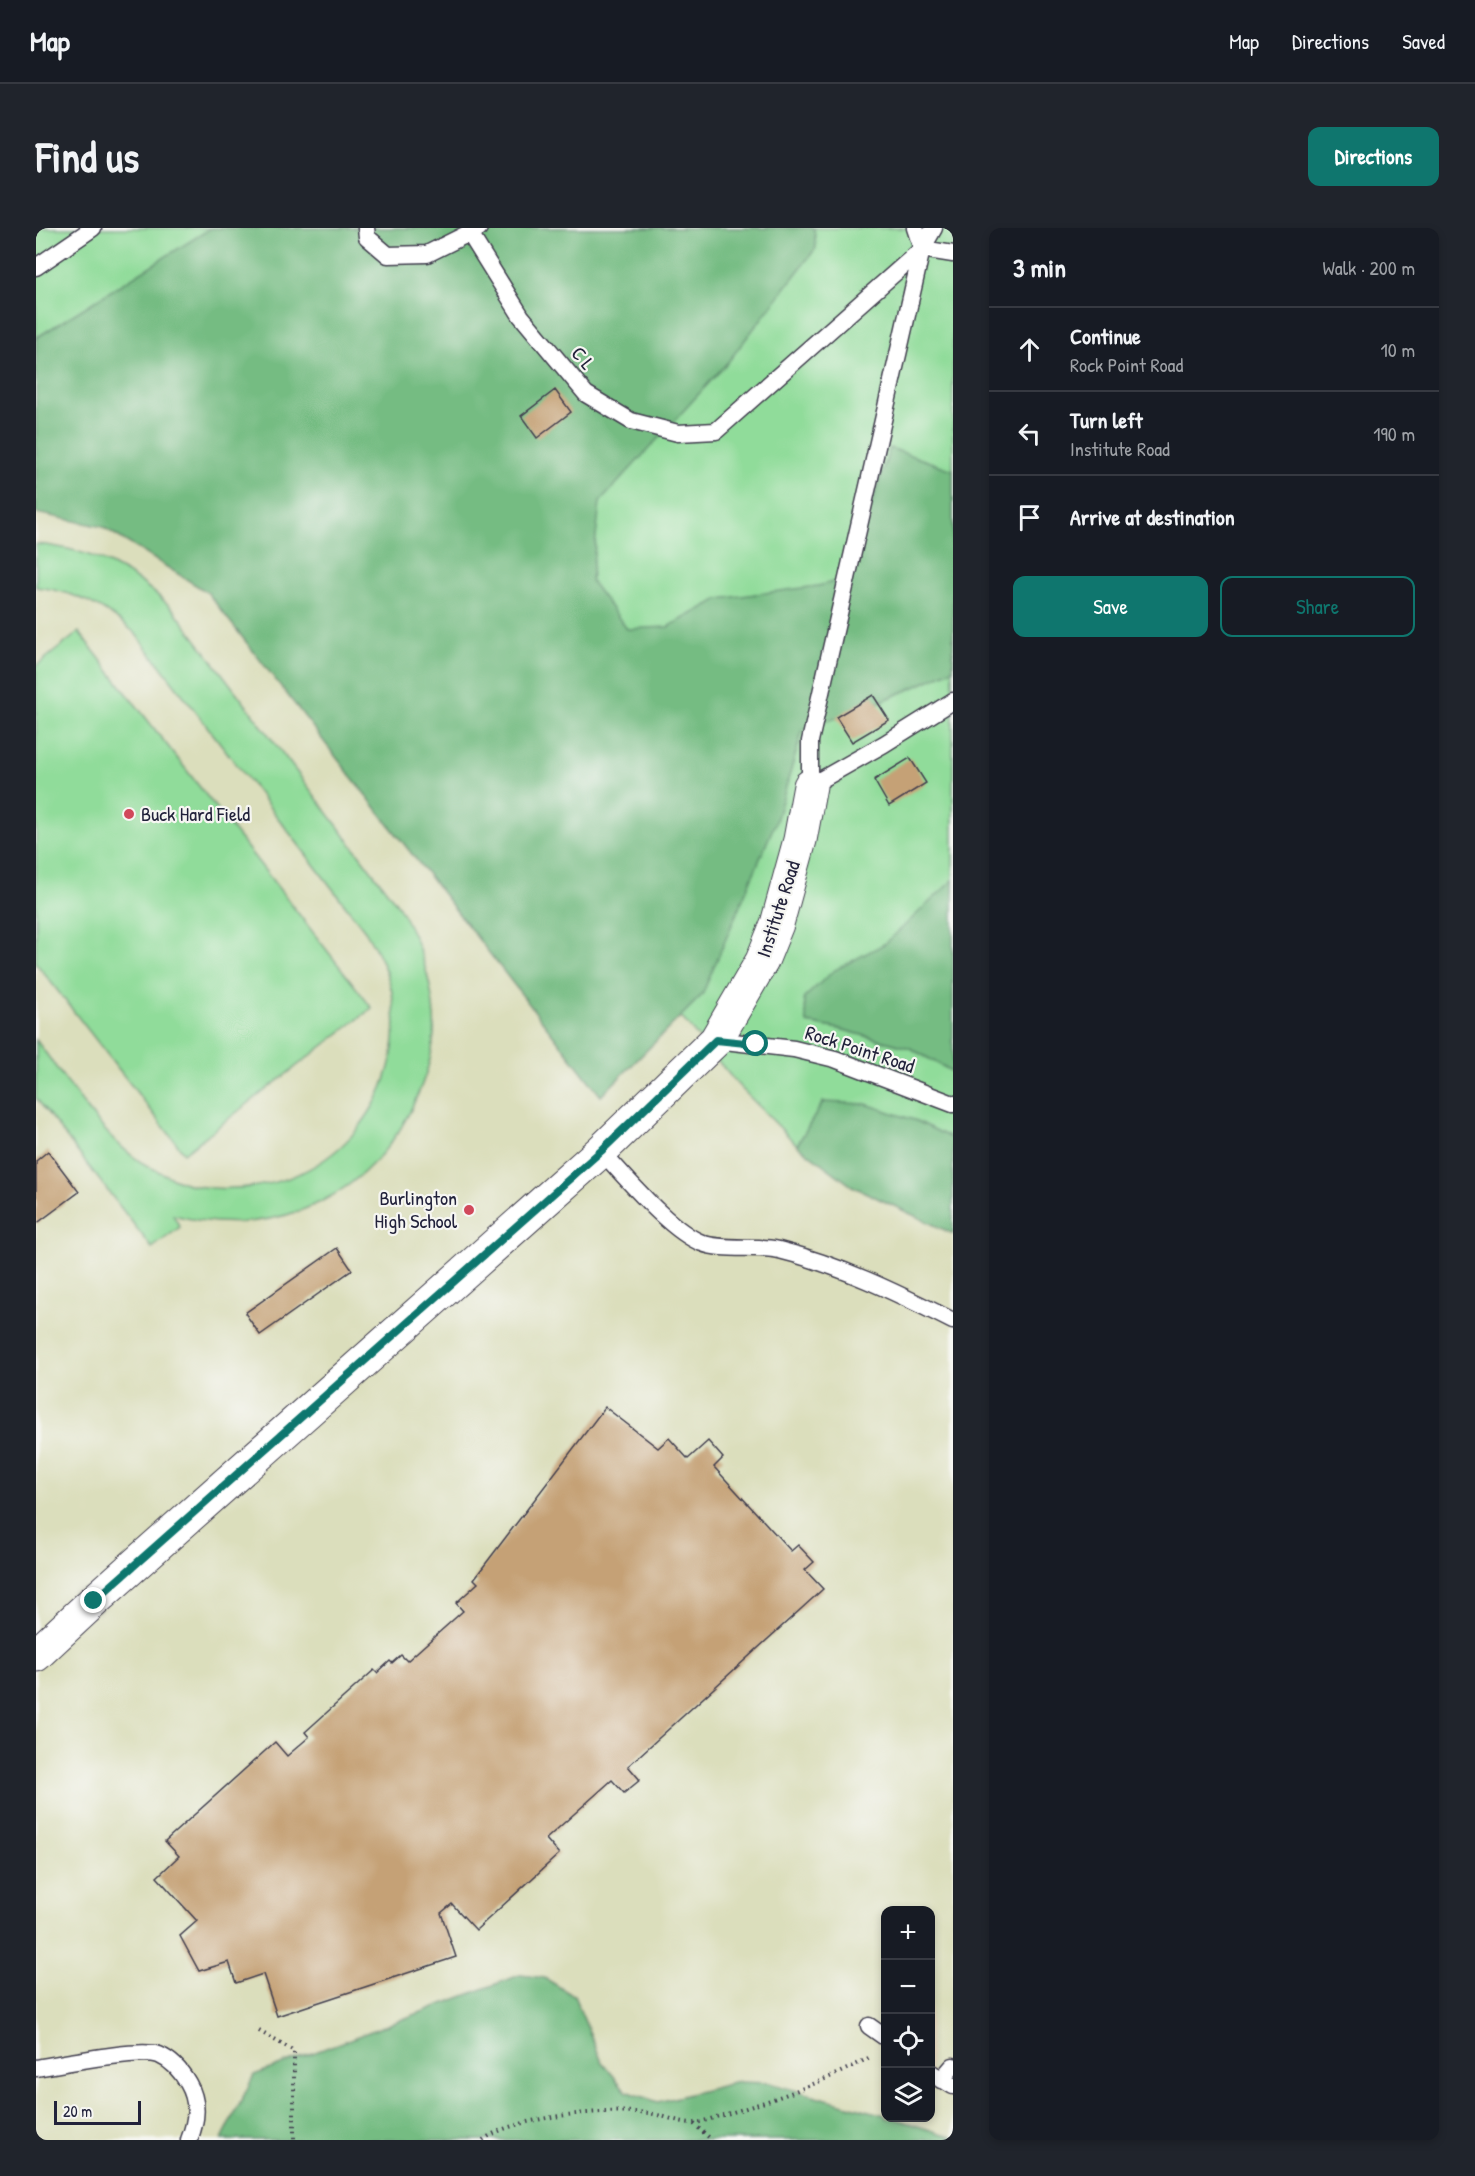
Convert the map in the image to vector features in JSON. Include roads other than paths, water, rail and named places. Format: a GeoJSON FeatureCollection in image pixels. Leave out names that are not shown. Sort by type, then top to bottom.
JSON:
{"type":"FeatureCollection","features":[{"type":"Feature","properties":{"kind":"street","name":"Institute Road"},"geometry":{"type":"LineString","coordinates":[[36,1655],[601,1151],[716,1040],[762,961],[777,924],[800,840],[810,786]]}},
{"type":"Feature","properties":{"kind":"lane"},"geometry":{"type":"LineString","coordinates":[[36,267],[93,228]]}},
{"type":"Feature","properties":{"kind":"lane","name":"C L"},"geometry":{"type":"LineString","coordinates":[[366,228],[368,237],[388,255],[427,254],[474,231],[521,316],[586,394],[631,421],[678,433],[716,431],[922,249]]}},
{"type":"Feature","properties":{"kind":"lane"},"geometry":{"type":"LineString","coordinates":[[915,228],[922,249]]}},
{"type":"Feature","properties":{"kind":"lane"},"geometry":{"type":"LineString","coordinates":[[934,228],[922,249],[810,741],[810,786],[953,701]]}},
{"type":"Feature","properties":{"kind":"lane"},"geometry":{"type":"LineString","coordinates":[[922,249],[953,255]]}},
{"type":"Feature","properties":{"kind":"lane","name":"Rock Point Road"},"geometry":{"type":"LineString","coordinates":[[716,1040],[794,1049],[835,1059],[953,1104]]}},
{"type":"Feature","properties":{"kind":"lane"},"geometry":{"type":"LineString","coordinates":[[601,1151],[678,1231],[703,1244],[776,1249],[814,1259],[891,1290],[953,1320]]}},
{"type":"Feature","properties":{"kind":"lane"},"geometry":{"type":"LineString","coordinates":[[869,2026],[881,2046]]}},
{"type":"Feature","properties":{"kind":"lane"},"geometry":{"type":"LineString","coordinates":[[36,2068],[134,2053],[158,2055],[179,2069],[194,2094],[196,2121],[189,2140]]}},
{"type":"Feature","properties":{"kind":"lane"},"geometry":{"type":"LineString","coordinates":[[942,2079],[953,2066]]}},
{"type":"Feature","properties":{"kind":"place","name":"Buck Hard Field"},"geometry":{"type":"Point","coordinates":[129,814]}},
{"type":"Feature","properties":{"kind":"place","name":"Burlington High School"},"geometry":{"type":"Point","coordinates":[469,1210]}}]}
